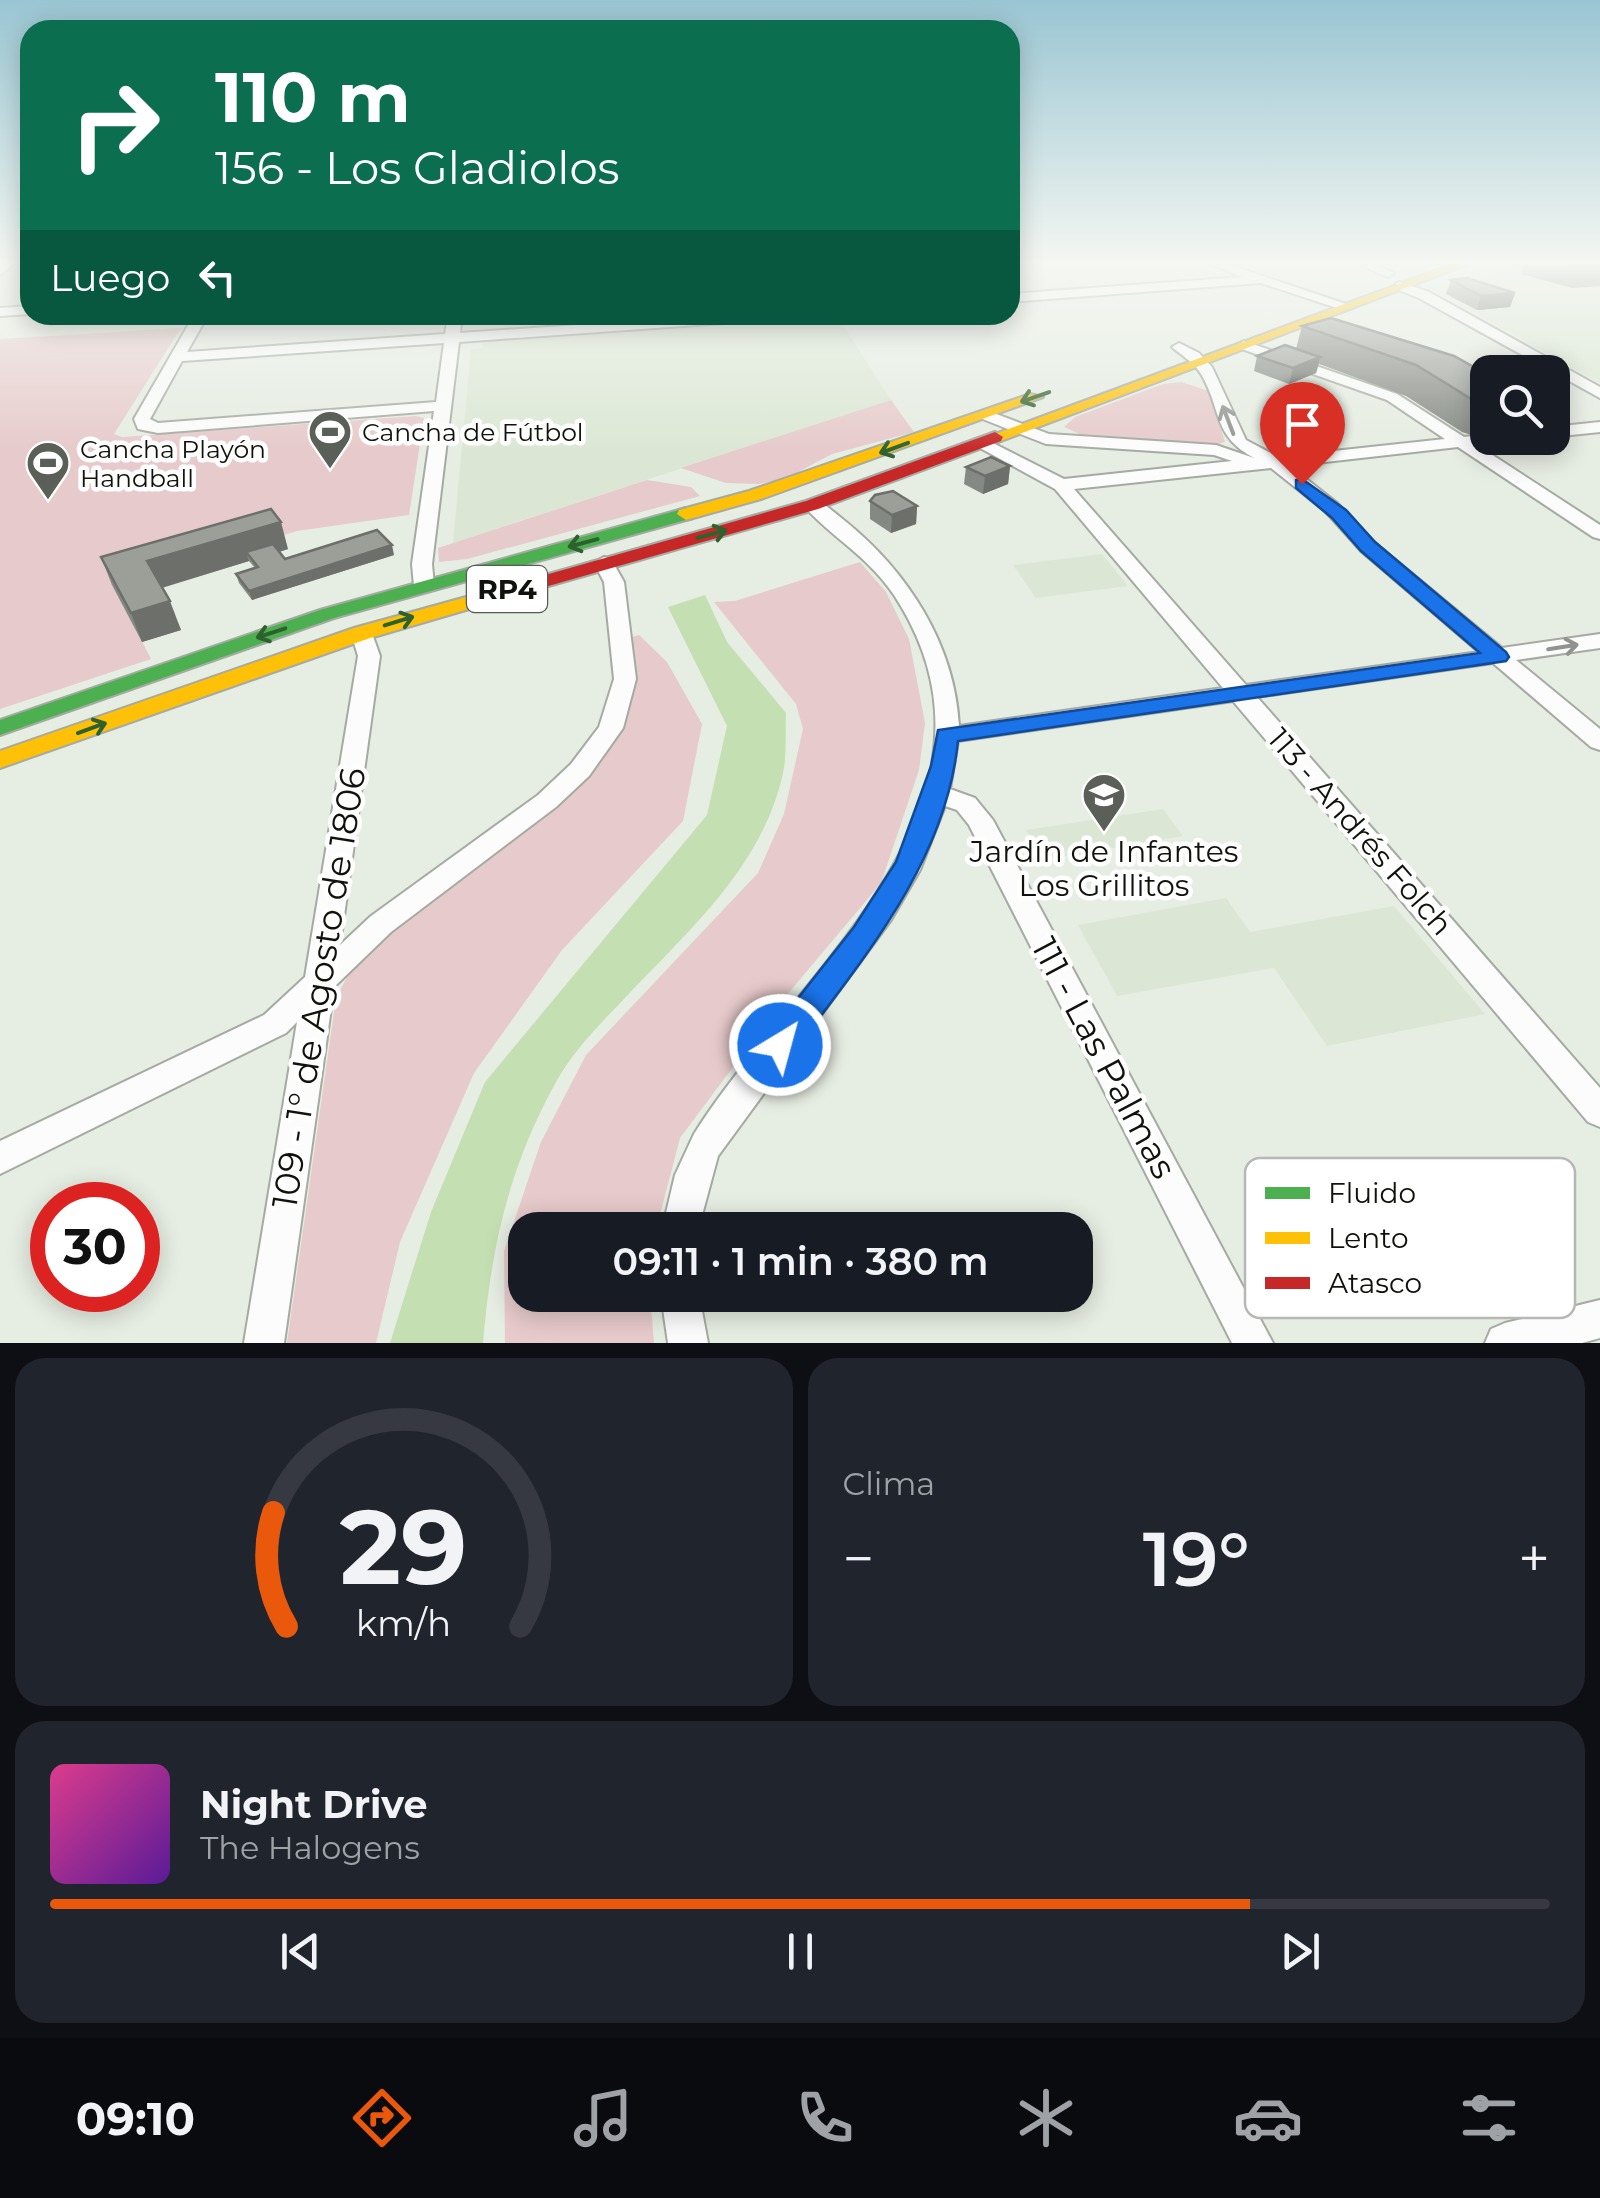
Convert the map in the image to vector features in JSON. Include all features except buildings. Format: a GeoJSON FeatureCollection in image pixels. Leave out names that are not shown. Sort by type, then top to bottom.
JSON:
{"type":"FeatureCollection","features":[{"type":"Feature","properties":{"kind":"main road","name":"RP4"},"geometry":{"type":"LineString","coordinates":[[0,728],[244,642],[424,586],[754,495],[1234,328]]}},
{"type":"Feature","properties":{"kind":"main road","name":"RP4"},"geometry":{"type":"LineString","coordinates":[[0,760],[362,632],[812,505],[1293,328]]}},
{"type":"Feature","properties":{"kind":"street"},"geometry":{"type":"LineString","coordinates":[[194,328],[142,419],[144,426],[444,406]]}},
{"type":"Feature","properties":{"kind":"street"},"geometry":{"type":"LineString","coordinates":[[424,586],[422,564],[453,328]]}},
{"type":"Feature","properties":{"kind":"street"},"geometry":{"type":"LineString","coordinates":[[177,357],[591,328]]}},
{"type":"Feature","properties":{"kind":"street"},"geometry":{"type":"LineString","coordinates":[[1483,328],[1600,392]]}},
{"type":"Feature","properties":{"kind":"street"},"geometry":{"type":"LineString","coordinates":[[1244,346],[1392,398],[1600,533]]}},
{"type":"Feature","properties":{"kind":"street"},"geometry":{"type":"LineString","coordinates":[[1179,347],[1203,360],[1235,438],[1320,517],[1368,546],[1600,742]]}},
{"type":"Feature","properties":{"kind":"street"},"geometry":{"type":"LineString","coordinates":[[986,414],[1017,429],[1055,440],[1216,450],[1264,463]]}},
{"type":"Feature","properties":{"kind":"street"},"geometry":{"type":"LineString","coordinates":[[1570,430],[1600,427]]}},
{"type":"Feature","properties":{"kind":"street"},"geometry":{"type":"LineString","coordinates":[[1061,485],[1470,441]]}},
{"type":"Feature","properties":{"kind":"street","name":"113 - Andrés Folch"},"geometry":{"type":"LineString","coordinates":[[980,444],[1061,485],[1600,1112]]}},
{"type":"Feature","properties":{"kind":"street"},"geometry":{"type":"LineString","coordinates":[[684,1212],[688,1189],[717,1128],[885,906],[910,864],[935,793],[947,735],[934,657],[910,600],[852,535],[812,505]]}},
{"type":"Feature","properties":{"kind":"street"},"geometry":{"type":"LineString","coordinates":[[0,1158],[275,1024],[380,924],[546,801],[599,748],[622,700],[624,678],[614,582],[604,563]]}},
{"type":"Feature","properties":{"kind":"street","name":"109 - 1° de Agosto de 1806"},"geometry":{"type":"LineString","coordinates":[[264,1343],[369,656],[362,632]]}},
{"type":"Feature","properties":{"kind":"street"},"geometry":{"type":"LineString","coordinates":[[947,735],[1600,641]]}},
{"type":"Feature","properties":{"kind":"street","name":"111 - Las Palmas"},"geometry":{"type":"LineString","coordinates":[[935,793],[966,804],[980,820],[1253,1343]]}},
{"type":"Feature","properties":{"kind":"street"},"geometry":{"type":"LineString","coordinates":[[683,1312],[688,1343]]}},
{"type":"Feature","properties":{"kind":"street"},"geometry":{"type":"LineString","coordinates":[[1505,1343],[1600,1319]]}},
{"type":"Feature","properties":{"kind":"shaded area"},"geometry":{"type":"Polygon","coordinates":[[[181,328],[114,434],[122,437],[424,418],[409,515],[297,531],[113,585],[151,659],[0,709],[0,339],[181,328]]]}},
{"type":"Feature","properties":{"kind":"shaded area"},"geometry":{"type":"Polygon","coordinates":[[[686,328],[845,328],[891,400],[453,543],[471,349],[483,348],[483,342],[686,328]]]}},
{"type":"Feature","properties":{"kind":"shaded area"},"geometry":{"type":"Polygon","coordinates":[[[1501,328],[1600,328],[1600,383],[1570,366],[1570,355],[1550,355],[1501,328]]]}},
{"type":"Feature","properties":{"kind":"shaded area"},"geometry":{"type":"Polygon","coordinates":[[[1181,382],[1209,391],[1225,442],[1214,445],[1086,437],[1064,427],[1075,417],[1163,384],[1181,382]]]}},
{"type":"Feature","properties":{"kind":"shaded area"},"geometry":{"type":"Polygon","coordinates":[[[891,400],[914,432],[832,454],[785,479],[759,484],[726,483],[681,468],[891,400]]]}},
{"type":"Feature","properties":{"kind":"shaded area"},"geometry":{"type":"Polygon","coordinates":[[[647,480],[691,487],[700,496],[467,559],[439,562],[438,548],[647,480]]]}},
{"type":"Feature","properties":{"kind":"shaded area"},"geometry":{"type":"Polygon","coordinates":[[[1102,554],[1128,586],[1036,598],[1013,565],[1102,554]]]}},
{"type":"Feature","properties":{"kind":"shaded area"},"geometry":{"type":"Polygon","coordinates":[[[860,562],[886,592],[909,639],[925,723],[919,770],[881,883],[786,996],[680,1138],[661,1212],[517,1212],[541,1142],[586,1055],[758,873],[784,814],[803,729],[796,704],[714,602],[735,601],[860,562]]]}},
{"type":"Feature","properties":{"kind":"shaded area"},"geometry":{"type":"Polygon","coordinates":[[[705,595],[727,642],[786,713],[784,766],[773,807],[758,839],[719,897],[587,1039],[556,1082],[526,1145],[505,1208],[491,1274],[483,1343],[390,1343],[431,1212],[485,1082],[707,815],[727,726],[668,607],[705,595]]]}},
{"type":"Feature","properties":{"kind":"shaded area"},"geometry":{"type":"Polygon","coordinates":[[[639,635],[667,662],[702,724],[683,821],[562,950],[474,1073],[400,1242],[376,1343],[287,1343],[336,998],[355,962],[389,925],[586,777],[599,762],[626,713],[634,677],[632,637],[639,635]]]}},
{"type":"Feature","properties":{"kind":"shaded area","name":"Jardín de Infantes Los Grillitos"},"geometry":{"type":"Polygon","coordinates":[[[1163,809],[1183,836],[1042,860],[1026,830],[1163,809]]]}},
{"type":"Feature","properties":{"kind":"shaded area"},"geometry":{"type":"Polygon","coordinates":[[[1226,898],[1250,932],[1394,906],[1485,1014],[1327,1046],[1274,968],[1117,996],[1078,925],[1226,898]]]}},
{"type":"Feature","properties":{"kind":"shaded area"},"geometry":{"type":"Polygon","coordinates":[[[508,1239],[508,1312],[651,1312],[654,1343],[505,1343],[504,1251],[508,1239]]]}},
{"type":"Feature","properties":{"kind":"traffic: fast"},"geometry":{"type":"LineString","coordinates":[[0,728],[327,614],[686,514]]}},
{"type":"Feature","properties":{"kind":"traffic: slow"},"geometry":{"type":"LineString","coordinates":[[995,437],[1291,328]]}},
{"type":"Feature","properties":{"kind":"traffic: slow"},"geometry":{"type":"LineString","coordinates":[[686,514],[755,495],[1035,397]]}},
{"type":"Feature","properties":{"kind":"traffic: slow"},"geometry":{"type":"LineString","coordinates":[[0,760],[362,633],[517,589]]}},
{"type":"Feature","properties":{"kind":"traffic: jam"},"geometry":{"type":"LineString","coordinates":[[517,589],[812,505],[995,437]]}},
{"type":"Feature","properties":{"kind":"place","name":"Cancha de Fútbol"},"geometry":{"type":"Point","coordinates":[330,470]}},
{"type":"Feature","properties":{"kind":"place","name":"Cancha Playón Handball"},"geometry":{"type":"Point","coordinates":[48,501]}},
{"type":"Feature","properties":{"kind":"place","name":"Jardín de Infantes Los Grillitos"},"geometry":{"type":"Point","coordinates":[1104,833]}},
{"type":"Feature","properties":{"kind":"route"},"geometry":{"type":"LineString","coordinates":[[780,1045],[885,906],[910,864],[943,766],[947,735],[1498,657],[1302,484]]}}]}
